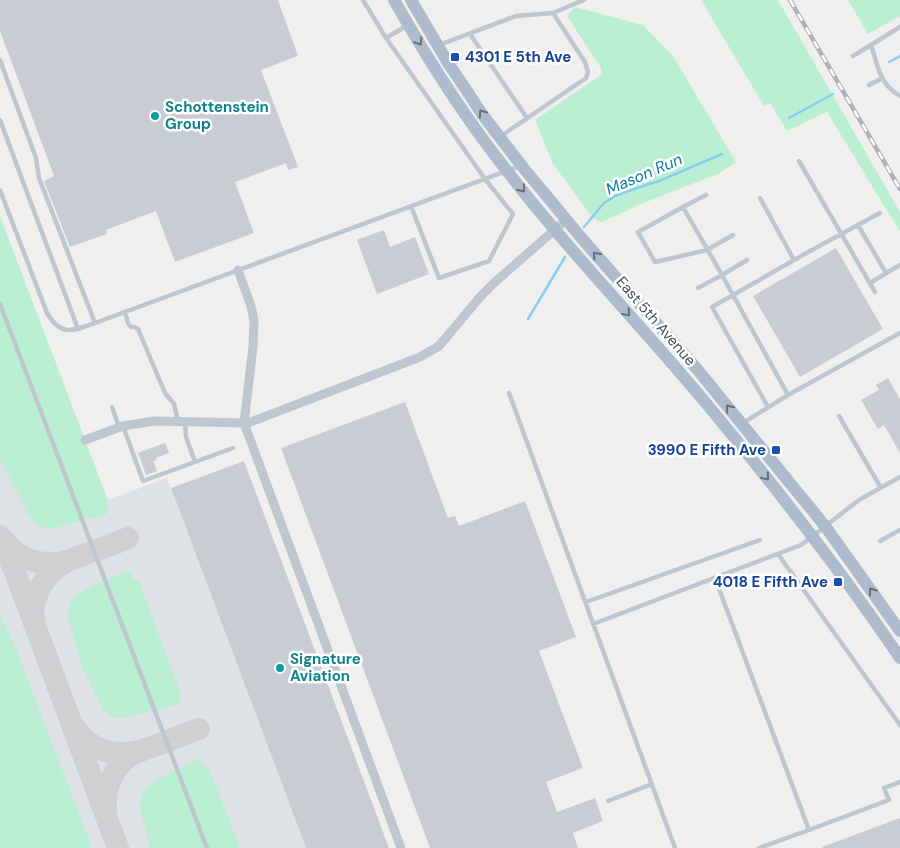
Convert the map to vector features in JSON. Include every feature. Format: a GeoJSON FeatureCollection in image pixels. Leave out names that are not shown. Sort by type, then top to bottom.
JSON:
{"type":"FeatureCollection","features":[{"type":"Feature","properties":{"kind":"main road","name":"East 5th Avenue"},"geometry":{"type":"LineString","coordinates":[[394,0],[454,96],[506,171],[705,401],[813,536],[900,658]]}},
{"type":"Feature","properties":{"kind":"main road","name":"East 5th Avenue"},"geometry":{"type":"LineString","coordinates":[[411,0],[482,114],[521,165],[584,242],[697,370],[825,526],[900,631]]}},
{"type":"Feature","properties":{"kind":"street"},"geometry":{"type":"LineString","coordinates":[[85,440],[121,427],[154,421],[248,423],[420,357],[440,346],[480,297],[495,282],[566,220]]}},
{"type":"Feature","properties":{"kind":"street"},"geometry":{"type":"LineString","coordinates":[[238,270],[254,320],[253,347],[244,423],[401,848]]}},
{"type":"Feature","properties":{"kind":"lane"},"geometry":{"type":"LineString","coordinates":[[363,0],[386,38],[513,214],[489,261],[439,278],[411,206]]}},
{"type":"Feature","properties":{"kind":"lane"},"geometry":{"type":"LineString","coordinates":[[438,46],[516,16],[552,13],[584,0]]}},
{"type":"Feature","properties":{"kind":"lane"},"geometry":{"type":"LineString","coordinates":[[500,136],[586,78],[588,72],[585,62],[552,13]]}},
{"type":"Feature","properties":{"kind":"lane"},"geometry":{"type":"LineString","coordinates":[[386,38],[409,25]]}},
{"type":"Feature","properties":{"kind":"lane"},"geometry":{"type":"LineString","coordinates":[[853,56],[900,27]]}},
{"type":"Feature","properties":{"kind":"lane"},"geometry":{"type":"LineString","coordinates":[[470,34],[527,118]]}},
{"type":"Feature","properties":{"kind":"lane"},"geometry":{"type":"LineString","coordinates":[[871,45],[882,79],[900,96]]}},
{"type":"Feature","properties":{"kind":"lane"},"geometry":{"type":"LineString","coordinates":[[0,60],[36,158],[39,178],[94,324]]}},
{"type":"Feature","properties":{"kind":"lane"},"geometry":{"type":"LineString","coordinates":[[869,85],[882,79]]}},
{"type":"Feature","properties":{"kind":"lane"},"geometry":{"type":"LineString","coordinates":[[0,120],[78,329]]}},
{"type":"Feature","properties":{"kind":"lane"},"geometry":{"type":"LineString","coordinates":[[798,161],[875,292]]}},
{"type":"Feature","properties":{"kind":"lane"},"geometry":{"type":"LineString","coordinates":[[0,190],[47,314],[54,323],[71,331],[521,165]]}},
{"type":"Feature","properties":{"kind":"lane"},"geometry":{"type":"LineString","coordinates":[[706,195],[638,232],[656,262],[708,250],[733,235]]}},
{"type":"Feature","properties":{"kind":"lane"},"geometry":{"type":"LineString","coordinates":[[760,198],[794,260]]}},
{"type":"Feature","properties":{"kind":"lane"},"geometry":{"type":"LineString","coordinates":[[684,207],[788,395]]}},
{"type":"Feature","properties":{"kind":"lane"},"geometry":{"type":"LineString","coordinates":[[768,407],[712,307],[880,213]]}},
{"type":"Feature","properties":{"kind":"lane"},"geometry":{"type":"LineString","coordinates":[[858,225],[886,274]]}},
{"type":"Feature","properties":{"kind":"lane"},"geometry":{"type":"LineString","coordinates":[[698,288],[747,260]]}},
{"type":"Feature","properties":{"kind":"lane"},"geometry":{"type":"LineString","coordinates":[[870,283],[900,265]]}},
{"type":"Feature","properties":{"kind":"lane"},"geometry":{"type":"LineString","coordinates":[[0,304],[207,848]]}},
{"type":"Feature","properties":{"kind":"lane"},"geometry":{"type":"LineString","coordinates":[[125,312],[128,323],[138,329],[165,393],[174,404],[182,421],[195,462]]}},
{"type":"Feature","properties":{"kind":"lane"},"geometry":{"type":"LineString","coordinates":[[742,424],[788,395],[900,332]]}},
{"type":"Feature","properties":{"kind":"lane"},"geometry":{"type":"LineString","coordinates":[[509,393],[676,848]]}},
{"type":"Feature","properties":{"kind":"lane"},"geometry":{"type":"LineString","coordinates":[[112,407],[143,481],[233,448]]}},
{"type":"Feature","properties":{"kind":"lane"},"geometry":{"type":"LineString","coordinates":[[839,416],[881,488]]}},
{"type":"Feature","properties":{"kind":"lane"},"geometry":{"type":"LineString","coordinates":[[593,624],[801,545],[859,500],[900,477]]}},
{"type":"Feature","properties":{"kind":"lane"},"geometry":{"type":"LineString","coordinates":[[880,541],[900,530]]}},
{"type":"Feature","properties":{"kind":"lane"},"geometry":{"type":"LineString","coordinates":[[586,602],[760,540]]}},
{"type":"Feature","properties":{"kind":"lane"},"geometry":{"type":"LineString","coordinates":[[778,554],[900,725]]}},
{"type":"Feature","properties":{"kind":"lane"},"geometry":{"type":"LineString","coordinates":[[715,578],[808,830]]}},
{"type":"Feature","properties":{"kind":"lane"},"geometry":{"type":"LineString","coordinates":[[759,848],[889,800],[884,788],[900,782]]}},
{"type":"Feature","properties":{"kind":"lane"},"geometry":{"type":"LineString","coordinates":[[608,801],[652,784]]}},
{"type":"Feature","properties":{"kind":"shaded area"},"geometry":{"type":"Polygon","coordinates":[[[0,266],[105,501],[167,478],[306,848],[0,848],[0,266]]]}},
{"type":"Feature","properties":{"kind":"green space"},"geometry":{"type":"Polygon","coordinates":[[[701,0],[778,0],[900,212],[900,232],[827,112],[787,131],[770,103],[764,106],[701,0]]]}},
{"type":"Feature","properties":{"kind":"green space"},"geometry":{"type":"Polygon","coordinates":[[[848,0],[900,0],[900,16],[868,34],[848,0]]]}},
{"type":"Feature","properties":{"kind":"green space"},"geometry":{"type":"Polygon","coordinates":[[[575,7],[643,25],[673,56],[736,162],[720,173],[641,204],[602,222],[593,218],[553,164],[535,120],[601,75],[601,68],[567,16],[575,7]]]}},
{"type":"Feature","properties":{"kind":"green space"},"geometry":{"type":"Polygon","coordinates":[[[0,216],[108,500],[106,501],[107,514],[52,529],[39,526],[33,521],[0,459],[0,216]]]}},
{"type":"Feature","properties":{"kind":"green space"},"geometry":{"type":"Polygon","coordinates":[[[129,571],[134,580],[138,579],[180,696],[179,704],[126,718],[113,717],[104,711],[82,667],[68,618],[68,608],[77,595],[99,583],[129,571]]]}},
{"type":"Feature","properties":{"kind":"green space"},"geometry":{"type":"Polygon","coordinates":[[[0,615],[13,641],[92,848],[0,848],[0,615]]]}},
{"type":"Feature","properties":{"kind":"green space"},"geometry":{"type":"Polygon","coordinates":[[[200,759],[207,769],[209,768],[240,848],[150,848],[140,808],[140,800],[143,793],[160,778],[200,759]]]}},
{"type":"Feature","properties":{"kind":"building","name":"Schottenstein Group"},"geometry":{"type":"Polygon","coordinates":[[[0,0],[278,0],[298,56],[261,70],[298,167],[288,170],[286,163],[235,182],[254,233],[175,262],[156,211],[106,230],[107,234],[70,247],[44,181],[54,176],[0,31],[0,0]]]}},
{"type":"Feature","properties":{"kind":"building"},"geometry":{"type":"Polygon","coordinates":[[[384,230],[390,247],[415,237],[429,274],[377,294],[357,240],[384,230]]]}},
{"type":"Feature","properties":{"kind":"building"},"geometry":{"type":"Polygon","coordinates":[[[836,248],[883,329],[800,377],[753,296],[836,248]]]}},
{"type":"Feature","properties":{"kind":"building"},"geometry":{"type":"Polygon","coordinates":[[[888,378],[900,399],[900,453],[884,425],[878,429],[861,400],[879,390],[876,385],[888,378]]]}},
{"type":"Feature","properties":{"kind":"building"},"geometry":{"type":"Polygon","coordinates":[[[405,402],[448,518],[455,516],[459,526],[525,501],[576,637],[539,651],[583,768],[546,782],[557,812],[595,798],[603,821],[573,833],[578,848],[430,848],[281,448],[405,402]]]}},
{"type":"Feature","properties":{"kind":"building"},"geometry":{"type":"Polygon","coordinates":[[[165,443],[169,453],[156,458],[157,460],[153,461],[157,471],[146,475],[138,453],[165,443]]]}},
{"type":"Feature","properties":{"kind":"building","name":"Signature Aviation"},"geometry":{"type":"Polygon","coordinates":[[[244,461],[389,848],[306,848],[171,488],[244,461]]]}},
{"type":"Feature","properties":{"kind":"building"},"geometry":{"type":"Polygon","coordinates":[[[900,818],[900,848],[822,847],[900,818]]]}},
{"type":"Feature","properties":{"kind":"waterway","name":"Mason Run"},"geometry":{"type":"LineString","coordinates":[[889,62],[900,56]]}},
{"type":"Feature","properties":{"kind":"waterway","name":"Mason Run"},"geometry":{"type":"LineString","coordinates":[[789,118],[833,94]]}},
{"type":"Feature","properties":{"kind":"waterway","name":"Mason Run"},"geometry":{"type":"LineString","coordinates":[[584,227],[604,203],[615,196],[659,181],[722,154]]}},
{"type":"Feature","properties":{"kind":"waterway","name":"Mason Run"},"geometry":{"type":"LineString","coordinates":[[528,319],[565,257]]}},
{"type":"Feature","properties":{"kind":"taxiway"},"geometry":{"type":"LineString","coordinates":[[0,536],[118,848]]}},
{"type":"Feature","properties":{"kind":"taxiway"},"geometry":{"type":"LineString","coordinates":[[34,620],[37,594],[52,572],[82,555],[128,538]]}},
{"type":"Feature","properties":{"kind":"taxiway"},"geometry":{"type":"LineString","coordinates":[[4,540],[17,553],[32,561],[40,563],[67,561]]}},
{"type":"Feature","properties":{"kind":"taxiway"},"geometry":{"type":"LineString","coordinates":[[75,728],[88,742],[103,750],[120,753],[139,751]]}},
{"type":"Feature","properties":{"kind":"taxiway"},"geometry":{"type":"LineString","coordinates":[[106,810],[108,787],[114,773],[124,761],[138,752],[199,729]]}},
{"type":"Feature","properties":{"kind":"railway"},"geometry":{"type":"LineString","coordinates":[[790,0],[900,189]]}},
{"type":"Feature","properties":{"kind":"place","name":"4301 E 5th Ave"},"geometry":{"type":"Point","coordinates":[455,57]}},
{"type":"Feature","properties":{"kind":"place","name":"Schottenstein Group"},"geometry":{"type":"Point","coordinates":[155,116]}},
{"type":"Feature","properties":{"kind":"place","name":"3990 E Fifth Ave"},"geometry":{"type":"Point","coordinates":[776,450]}},
{"type":"Feature","properties":{"kind":"place","name":"4018 E Fifth Ave"},"geometry":{"type":"Point","coordinates":[838,582]}},
{"type":"Feature","properties":{"kind":"place","name":"Signature Aviation"},"geometry":{"type":"Point","coordinates":[280,668]}}]}
